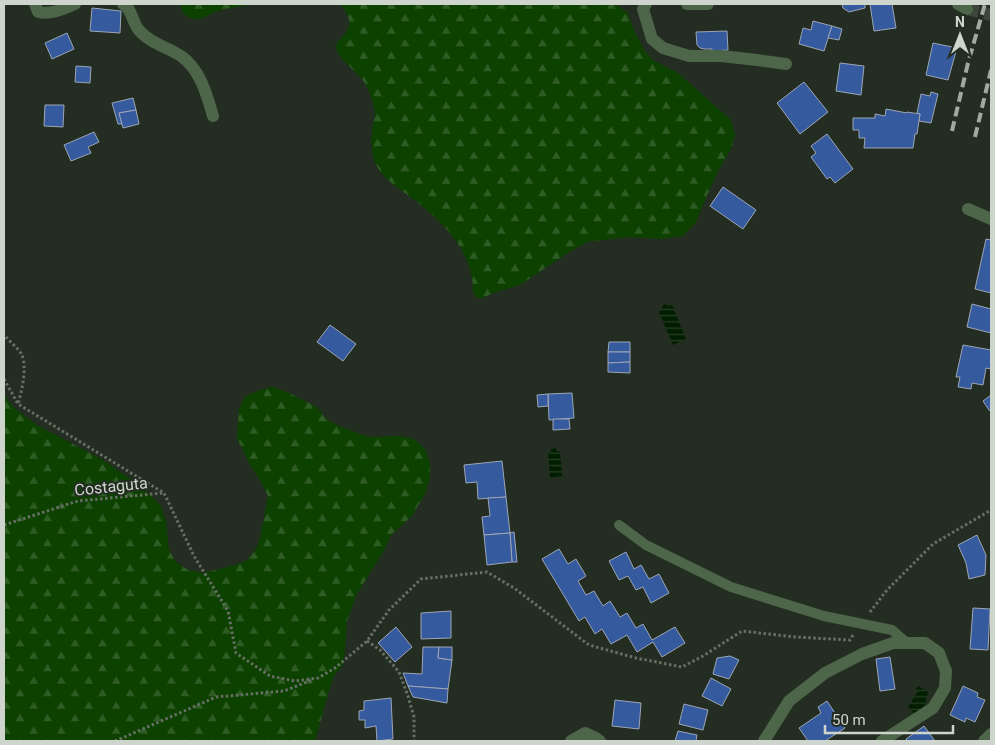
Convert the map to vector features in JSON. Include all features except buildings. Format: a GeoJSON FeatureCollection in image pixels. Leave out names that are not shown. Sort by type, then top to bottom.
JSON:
{"type":"FeatureCollection","features":[{"type":"Feature","properties":{"kind":"street"},"geometry":{"type":"LineString","coordinates":[[35,4],[38,12],[45,13],[75,4]]}},
{"type":"Feature","properties":{"kind":"street"},"geometry":{"type":"LineString","coordinates":[[122,4],[127,6],[138,29],[146,36],[182,57],[194,70],[208,98],[212,116]]}},
{"type":"Feature","properties":{"kind":"street"},"geometry":{"type":"LineString","coordinates":[[646,4],[643,8],[652,39],[663,48],[689,56],[721,56],[786,64]]}},
{"type":"Feature","properties":{"kind":"street"},"geometry":{"type":"LineString","coordinates":[[686,4],[708,4]]}},
{"type":"Feature","properties":{"kind":"street"},"geometry":{"type":"LineString","coordinates":[[968,209],[991,219]]}},
{"type":"Feature","properties":{"kind":"street"},"geometry":{"type":"LineString","coordinates":[[764,741],[789,701],[826,673],[862,654],[893,643],[925,643],[939,653],[946,671],[944,688],[933,708],[882,741]]}},
{"type":"Feature","properties":{"kind":"street"},"geometry":{"type":"LineString","coordinates":[[571,741],[585,733],[600,741]]}},
{"type":"Feature","properties":{"kind":"street"},"geometry":{"type":"LineString","coordinates":[[984,741],[991,734]]}},
{"type":"Feature","properties":{"kind":"lane"},"geometry":{"type":"LineString","coordinates":[[619,525],[646,545],[731,587],[824,616],[892,630],[907,643]]}},
{"type":"Feature","properties":{"kind":"path"},"geometry":{"type":"LineString","coordinates":[[6,337],[21,354],[23,389],[18,404]]}},
{"type":"Feature","properties":{"kind":"path"},"geometry":{"type":"LineString","coordinates":[[4,379],[18,404],[164,493],[194,556],[228,610],[236,653],[270,676],[295,681],[318,678]]}},
{"type":"Feature","properties":{"kind":"path","name":"Costaguta"},"geometry":{"type":"LineString","coordinates":[[4,525],[78,501],[164,493]]}},
{"type":"Feature","properties":{"kind":"path"},"geometry":{"type":"LineString","coordinates":[[115,741],[216,697],[284,691],[318,678],[336,668],[367,641],[389,610],[421,579],[487,572],[514,588],[588,645],[636,658],[682,667],[742,631],[795,637],[850,640],[887,590],[933,544],[991,510]]}},
{"type":"Feature","properties":{"kind":"path"},"geometry":{"type":"LineString","coordinates":[[367,641],[380,650],[399,672],[414,717],[414,741]]}},
{"type":"Feature","properties":{"kind":"green space"},"geometry":{"type":"Polygon","coordinates":[[[181,4],[253,4],[219,11],[203,18],[195,19],[182,11],[181,4]]]}},
{"type":"Feature","properties":{"kind":"green space"},"geometry":{"type":"Polygon","coordinates":[[[341,4],[616,4],[628,13],[644,50],[653,60],[678,73],[731,120],[735,134],[732,147],[718,171],[696,222],[683,236],[661,239],[628,237],[587,242],[520,285],[479,299],[473,293],[472,278],[468,264],[454,239],[435,217],[391,182],[377,167],[373,157],[371,136],[375,113],[371,96],[363,81],[342,58],[335,46],[349,27],[346,12],[341,4]]]}},
{"type":"Feature","properties":{"kind":"green space"},"geometry":{"type":"Polygon","coordinates":[[[272,387],[287,392],[317,407],[326,419],[339,426],[369,437],[399,436],[414,439],[425,449],[430,463],[430,477],[426,492],[412,516],[391,535],[386,547],[357,594],[347,621],[343,665],[333,677],[315,741],[4,741],[4,395],[14,408],[37,425],[103,460],[140,486],[161,506],[166,521],[169,550],[176,562],[188,570],[203,573],[246,561],[255,551],[260,538],[268,496],[237,438],[239,409],[245,397],[272,387]]]}},
{"type":"Feature","properties":{"kind":"shaded area"},"geometry":{"type":"Polygon","coordinates":[[[667,304],[667,306],[672,305],[686,339],[673,345],[659,312],[663,305],[667,304]]]}},
{"type":"Feature","properties":{"kind":"shaded area"},"geometry":{"type":"Polygon","coordinates":[[[556,448],[557,452],[560,451],[562,476],[550,478],[548,452],[556,448]]]}},
{"type":"Feature","properties":{"kind":"shaded area"},"geometry":{"type":"Polygon","coordinates":[[[918,686],[928,692],[925,705],[915,714],[908,707],[918,691],[916,689],[918,686]]]}},
{"type":"Feature","properties":{"kind":"tunnel"},"geometry":{"type":"LineString","coordinates":[[967,9],[991,15]]}},
{"type":"Feature","properties":{"kind":"railway"},"geometry":{"type":"LineString","coordinates":[[952,131],[968,63],[985,4]]}},
{"type":"Feature","properties":{"kind":"railway"},"geometry":{"type":"LineString","coordinates":[[975,137],[991,70]]}}]}
